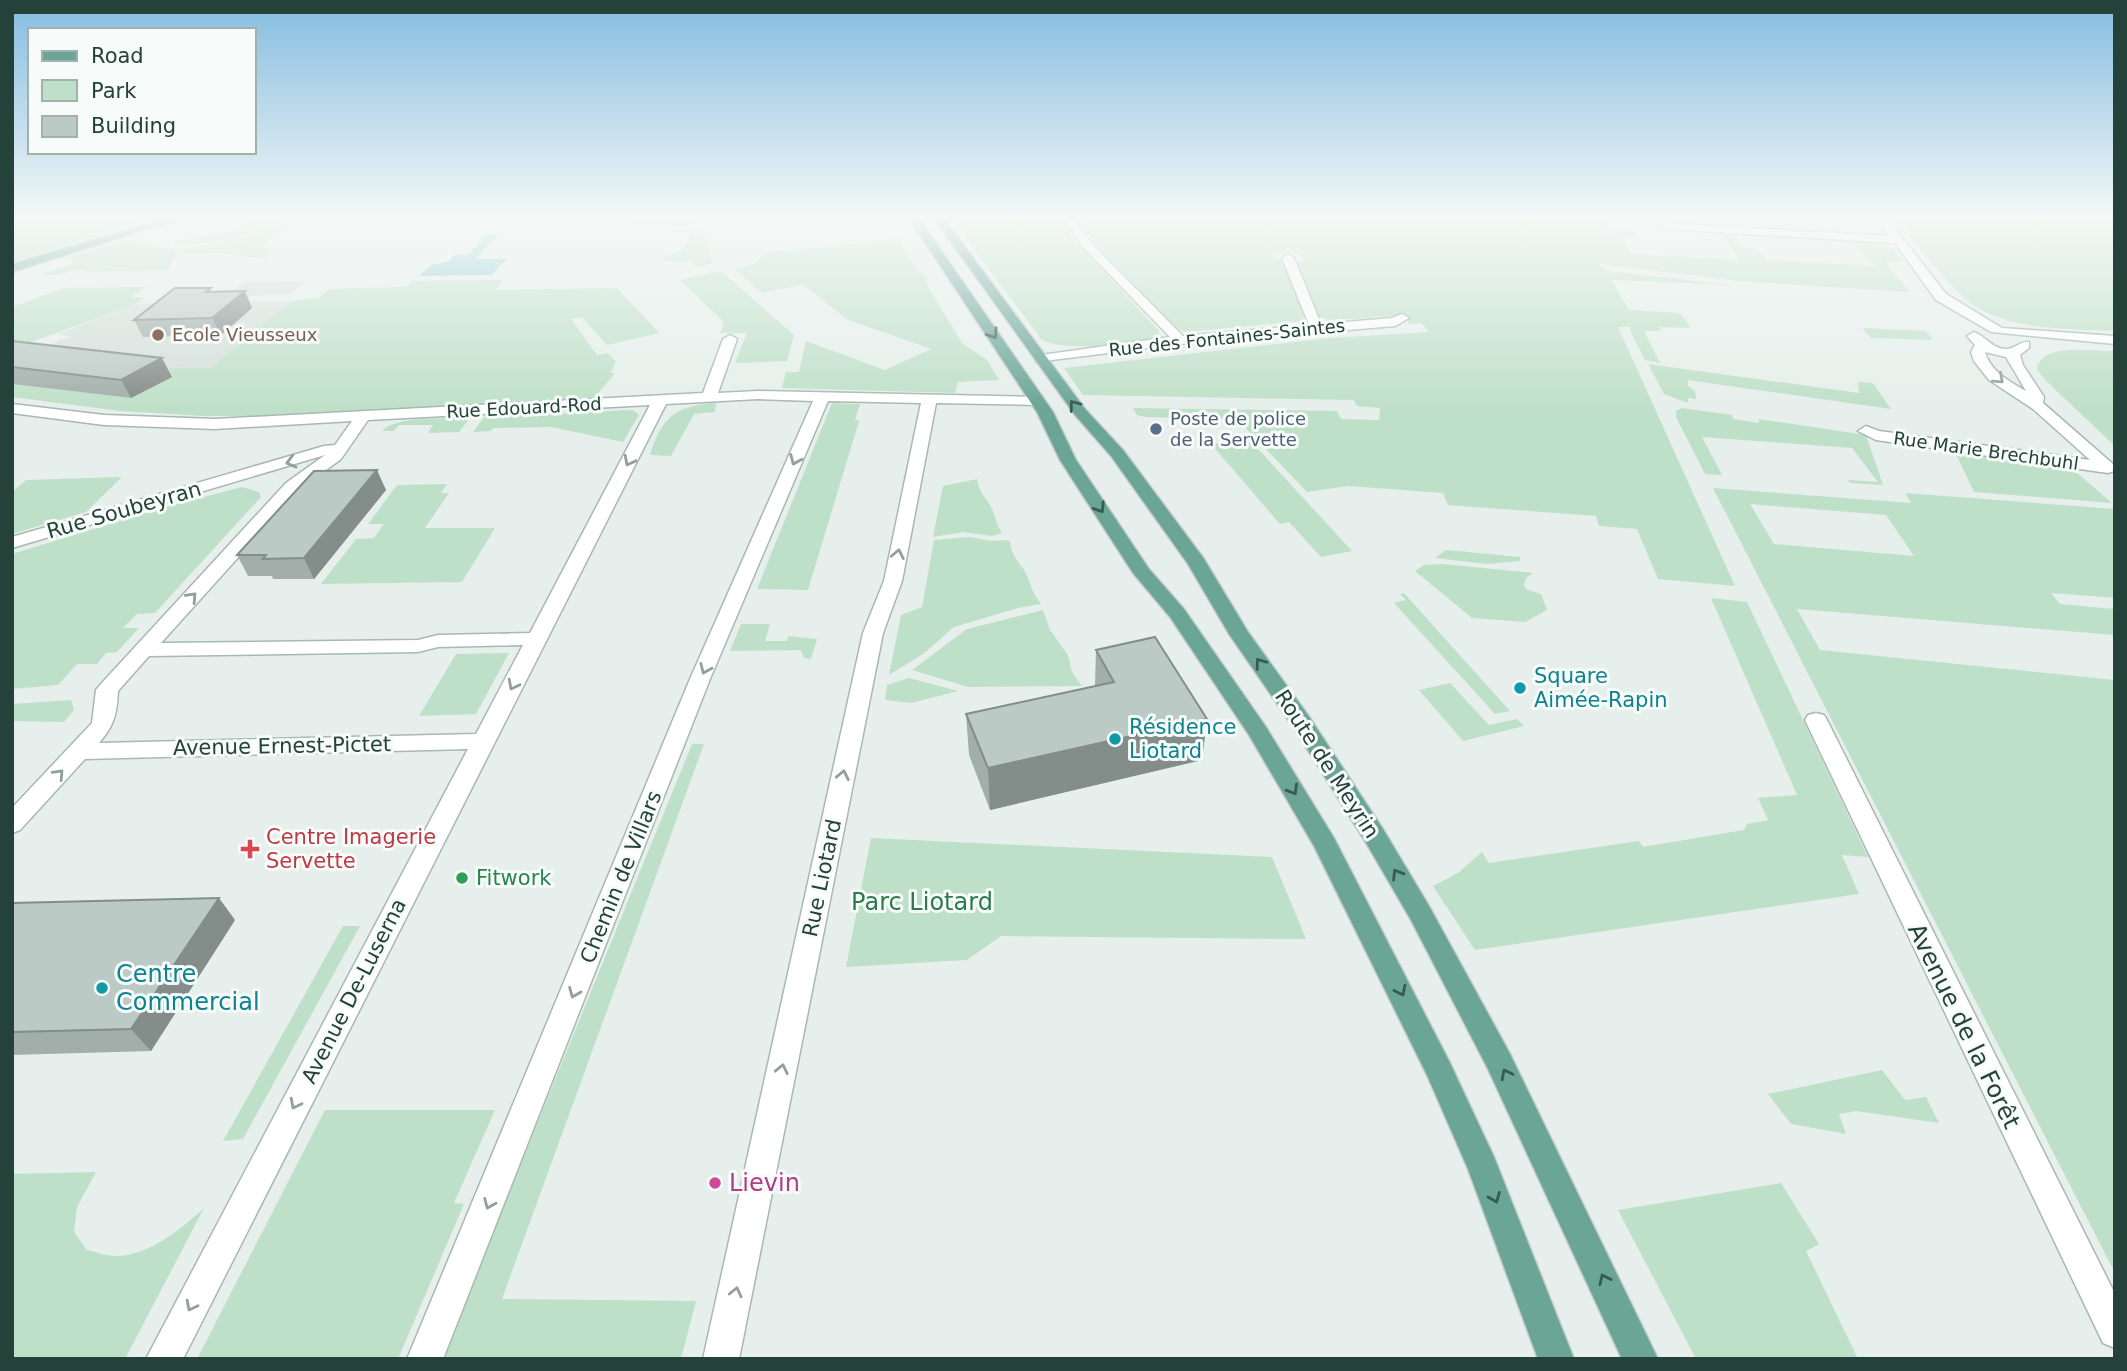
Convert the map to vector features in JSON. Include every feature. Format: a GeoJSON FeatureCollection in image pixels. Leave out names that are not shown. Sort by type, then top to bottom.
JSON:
{"type":"FeatureCollection","features":[{"type":"Feature","properties":{"kind":"main road","name":"Route de Meyrin"},"geometry":{"type":"LineString","coordinates":[[956,281],[1038,401],[1068,460],[1142,573],[1177,613],[1258,732],[1354,897],[1433,1058],[1483,1168],[1556,1359]]}},
{"type":"Feature","properties":{"kind":"main road","name":"Route de Meyrin"},"geometry":{"type":"LineString","coordinates":[[987,281],[1046,358],[1080,412],[1117,453],[1197,563],[1229,619],[1302,723],[1374,835],[1499,1061],[1548,1159],[1640,1359]]}},
{"type":"Feature","properties":{"kind":"street"},"geometry":{"type":"LineString","coordinates":[[1123,281],[1180,340]]}},
{"type":"Feature","properties":{"kind":"street"},"geometry":{"type":"LineString","coordinates":[[1297,281],[1316,327]]}},
{"type":"Feature","properties":{"kind":"street"},"geometry":{"type":"LineString","coordinates":[[1929,281],[1941,297],[2016,337],[2016,365],[2038,397],[2035,404]]}},
{"type":"Feature","properties":{"kind":"street"},"geometry":{"type":"LineString","coordinates":[[1941,297],[1942,308],[1974,331]]}},
{"type":"Feature","properties":{"kind":"street","name":"Rue des Fontaines-Saintes"},"geometry":{"type":"LineString","coordinates":[[1046,358],[1180,340],[1395,322],[1402,318]]}},
{"type":"Feature","properties":{"kind":"street"},"geometry":{"type":"LineString","coordinates":[[1974,331],[1981,328],[2115,340]]}},
{"type":"Feature","properties":{"kind":"street"},"geometry":{"type":"LineString","coordinates":[[1974,331],[1974,337],[1982,345],[2018,349],[2081,339]]}},
{"type":"Feature","properties":{"kind":"street"},"geometry":{"type":"LineString","coordinates":[[709,397],[730,339]]}},
{"type":"Feature","properties":{"kind":"street"},"geometry":{"type":"LineString","coordinates":[[1982,345],[1978,352],[1981,362],[2017,394],[2035,404],[2111,471]]}},
{"type":"Feature","properties":{"kind":"street","name":"Rue Edouard-Rod"},"geometry":{"type":"LineString","coordinates":[[12,408],[104,420],[248,423],[709,397],[1038,401]]}},
{"type":"Feature","properties":{"kind":"street","name":"Chemin de Villars"},"geometry":{"type":"LineString","coordinates":[[425,1359],[700,679],[822,397]]}},
{"type":"Feature","properties":{"kind":"street","name":"Rue Liotard"},"geometry":{"type":"LineString","coordinates":[[721,1359],[873,633],[893,581],[929,399]]}},
{"type":"Feature","properties":{"kind":"street","name":"Avenue De-Luserna"},"geometry":{"type":"LineString","coordinates":[[164,1359],[660,401]]}},
{"type":"Feature","properties":{"kind":"street"},"geometry":{"type":"LineString","coordinates":[[12,824],[102,726],[106,715],[107,690],[292,487],[334,456],[363,417]]}},
{"type":"Feature","properties":{"kind":"street","name":"Rue Marie Brechbuhl"},"geometry":{"type":"LineString","coordinates":[[1866,431],[1876,436],[2111,471]]}},
{"type":"Feature","properties":{"kind":"street","name":"Rue Soubeyran"},"geometry":{"type":"LineString","coordinates":[[12,543],[312,457],[344,441]]}},
{"type":"Feature","properties":{"kind":"street","name":"Rue Soubeyran"},"geometry":{"type":"LineString","coordinates":[[236,478],[272,480],[292,487]]}},
{"type":"Feature","properties":{"kind":"street"},"geometry":{"type":"LineString","coordinates":[[144,650],[418,646],[438,641],[537,639]]}},
{"type":"Feature","properties":{"kind":"street","name":"Avenue de la Forêt"},"geometry":{"type":"LineString","coordinates":[[1816,720],[2115,1331]]}},
{"type":"Feature","properties":{"kind":"street","name":"Avenue Ernest-Pictet"},"geometry":{"type":"LineString","coordinates":[[80,751],[484,741]]}},
{"type":"Feature","properties":{"kind":"shaded area"},"geometry":{"type":"Polygon","coordinates":[[[306,281],[290,294],[226,297],[244,282],[306,281]]]}},
{"type":"Feature","properties":{"kind":"shaded area","name":"Ecole Vieusseux"},"geometry":{"type":"Polygon","coordinates":[[[291,301],[212,367],[153,368],[52,346],[59,340],[73,337],[58,334],[136,304],[291,301]]]}},
{"type":"Feature","properties":{"kind":"green space"},"geometry":{"type":"Polygon","coordinates":[[[413,281],[502,281],[496,290],[617,288],[659,333],[607,345],[582,317],[571,319],[597,355],[608,353],[616,362],[610,373],[615,373],[595,397],[283,416],[204,416],[120,411],[12,397],[12,384],[131,398],[157,375],[170,368],[212,367],[291,301],[319,298],[329,289],[406,287],[413,281]]]}},
{"type":"Feature","properties":{"kind":"green space"},"geometry":{"type":"Polygon","coordinates":[[[681,281],[732,281],[794,335],[787,361],[735,363],[747,333],[720,333],[724,322],[681,281]]]}},
{"type":"Feature","properties":{"kind":"green space"},"geometry":{"type":"Polygon","coordinates":[[[748,281],[927,281],[962,343],[987,360],[999,380],[958,382],[955,393],[782,388],[786,372],[799,372],[806,341],[885,370],[931,349],[846,319],[803,284],[762,293],[748,281]]]}},
{"type":"Feature","properties":{"kind":"green space"},"geometry":{"type":"Polygon","coordinates":[[[998,281],[1112,281],[1159,331],[1159,336],[1148,339],[1100,346],[1066,346],[1042,340],[998,281]]]}},
{"type":"Feature","properties":{"kind":"green space"},"geometry":{"type":"Polygon","coordinates":[[[1131,281],[1292,281],[1305,318],[1303,321],[1185,332],[1178,329],[1131,281]]]}},
{"type":"Feature","properties":{"kind":"green space"},"geometry":{"type":"Polygon","coordinates":[[[1304,281],[1612,281],[1629,310],[1680,313],[1691,328],[1659,327],[1661,331],[1644,331],[1660,363],[1645,360],[1630,331],[1631,327],[1618,327],[1735,586],[1658,579],[1637,529],[1599,526],[1596,516],[1448,505],[1443,493],[1348,486],[1307,492],[1240,422],[1230,419],[1145,417],[1137,415],[1133,408],[1337,411],[1341,419],[1379,420],[1380,408],[1357,406],[1354,400],[1083,395],[1064,368],[1329,338],[1429,332],[1421,323],[1408,324],[1408,315],[1330,320],[1318,317],[1304,281]]]}},
{"type":"Feature","properties":{"kind":"green space"},"geometry":{"type":"Polygon","coordinates":[[[1635,281],[1697,281],[1733,285],[1635,281]]]}},
{"type":"Feature","properties":{"kind":"green space"},"geometry":{"type":"Polygon","coordinates":[[[1739,281],[1900,281],[1909,292],[1739,281]]]}},
{"type":"Feature","properties":{"kind":"green space"},"geometry":{"type":"Polygon","coordinates":[[[1948,281],[2115,281],[2115,331],[2061,329],[2006,320],[1973,305],[1948,281]]]}},
{"type":"Feature","properties":{"kind":"green space"},"geometry":{"type":"Polygon","coordinates":[[[146,287],[131,297],[144,298],[136,304],[12,349],[12,307],[64,288],[146,287]]]}},
{"type":"Feature","properties":{"kind":"green space"},"geometry":{"type":"Polygon","coordinates":[[[1862,328],[1926,331],[1933,340],[1871,338],[1862,328]]]}},
{"type":"Feature","properties":{"kind":"green space"},"geometry":{"type":"Polygon","coordinates":[[[2078,350],[2115,351],[2115,446],[2046,381],[2037,369],[2047,355],[2078,350]]]}},
{"type":"Feature","properties":{"kind":"green space"},"geometry":{"type":"Polygon","coordinates":[[[1648,364],[1859,393],[1858,382],[1873,383],[1891,409],[1688,380],[1688,386],[1695,391],[1696,399],[1688,398],[1688,403],[1664,394],[1648,364]]]}},
{"type":"Feature","properties":{"kind":"green space"},"geometry":{"type":"Polygon","coordinates":[[[716,403],[715,412],[694,414],[671,456],[650,455],[659,431],[672,416],[691,407],[716,403]]]}},
{"type":"Feature","properties":{"kind":"green space"},"geometry":{"type":"Polygon","coordinates":[[[832,403],[860,404],[855,420],[859,421],[808,590],[757,589],[832,403]]]}},
{"type":"Feature","properties":{"kind":"green space"},"geometry":{"type":"Polygon","coordinates":[[[1682,408],[1732,415],[1733,419],[1759,423],[1759,419],[1866,435],[1883,485],[1850,483],[1848,480],[1878,482],[1852,448],[1702,437],[1722,475],[1705,474],[1676,417],[1676,411],[1682,408]]]}},
{"type":"Feature","properties":{"kind":"green space"},"geometry":{"type":"Polygon","coordinates":[[[633,410],[639,415],[623,442],[551,427],[493,428],[490,431],[473,432],[484,417],[633,410]]]}},
{"type":"Feature","properties":{"kind":"green space"},"geometry":{"type":"Polygon","coordinates":[[[470,418],[459,432],[428,433],[433,425],[399,425],[394,431],[382,431],[399,422],[410,420],[470,418]]]}},
{"type":"Feature","properties":{"kind":"green space"},"geometry":{"type":"Polygon","coordinates":[[[1248,438],[1352,551],[1321,557],[1289,522],[1280,524],[1211,444],[1248,438]]]}},
{"type":"Feature","properties":{"kind":"green space"},"geometry":{"type":"Polygon","coordinates":[[[1954,450],[2069,466],[2112,503],[1974,492],[1954,450]]]}},
{"type":"Feature","properties":{"kind":"green space"},"geometry":{"type":"Polygon","coordinates":[[[122,477],[86,512],[12,534],[12,492],[26,480],[122,477]]]}},
{"type":"Feature","properties":{"kind":"green space"},"geometry":{"type":"Polygon","coordinates":[[[977,479],[1002,533],[992,536],[963,532],[933,537],[943,486],[977,479]]]}},
{"type":"Feature","properties":{"kind":"green space"},"geometry":{"type":"Polygon","coordinates":[[[447,484],[441,493],[449,493],[425,528],[495,528],[462,582],[321,584],[356,539],[374,538],[384,524],[368,524],[397,485],[447,484]]]}},
{"type":"Feature","properties":{"kind":"green space"},"geometry":{"type":"Polygon","coordinates":[[[242,487],[259,492],[261,497],[155,613],[137,614],[123,628],[139,628],[117,652],[106,653],[97,664],[77,664],[58,685],[12,689],[12,554],[169,506],[242,487]]]}},
{"type":"Feature","properties":{"kind":"green space"},"geometry":{"type":"Polygon","coordinates":[[[1713,488],[1911,503],[1905,493],[2115,509],[2115,598],[2051,593],[2060,604],[2115,609],[2115,635],[1797,609],[1820,650],[2115,680],[2115,1273],[1713,488]],[[1750,504],[1774,544],[1914,556],[1886,515],[1750,504]]]}},
{"type":"Feature","properties":{"kind":"green space"},"geometry":{"type":"Polygon","coordinates":[[[970,537],[1010,542],[1013,553],[1041,604],[954,627],[923,654],[889,675],[901,615],[922,607],[934,540],[970,537]]]}},
{"type":"Feature","properties":{"kind":"green space"},"geometry":{"type":"Polygon","coordinates":[[[1446,550],[1520,557],[1520,561],[1488,564],[1435,558],[1446,550]]]}},
{"type":"Feature","properties":{"kind":"green space"},"geometry":{"type":"Polygon","coordinates":[[[1442,564],[1533,573],[1526,578],[1524,585],[1526,589],[1541,594],[1547,610],[1525,622],[1472,618],[1415,571],[1424,565],[1442,564]]]}},
{"type":"Feature","properties":{"kind":"green space"},"geometry":{"type":"Polygon","coordinates":[[[1404,593],[1510,711],[1495,714],[1394,603],[1406,600],[1400,594],[1404,593]]]}},
{"type":"Feature","properties":{"kind":"green space"},"geometry":{"type":"Polygon","coordinates":[[[1711,598],[1747,602],[1868,857],[1842,855],[1859,894],[1475,950],[1433,886],[1458,873],[1482,852],[1489,863],[1639,841],[1643,847],[1744,830],[1747,824],[1768,820],[1758,798],[1797,795],[1711,598]]]}},
{"type":"Feature","properties":{"kind":"green space"},"geometry":{"type":"Polygon","coordinates":[[[1043,610],[1050,630],[1068,655],[1072,672],[1082,686],[968,687],[912,670],[967,629],[1043,610]]]}},
{"type":"Feature","properties":{"kind":"green space"},"geometry":{"type":"Polygon","coordinates":[[[741,624],[770,624],[765,641],[786,641],[789,636],[817,639],[811,659],[804,658],[801,650],[730,651],[741,624]]]}},
{"type":"Feature","properties":{"kind":"green space"},"geometry":{"type":"Polygon","coordinates":[[[509,653],[476,714],[419,716],[456,654],[509,653]]]}},
{"type":"Feature","properties":{"kind":"green space"},"geometry":{"type":"Polygon","coordinates":[[[909,678],[958,691],[911,703],[885,700],[887,685],[909,678]]]}},
{"type":"Feature","properties":{"kind":"green space"},"geometry":{"type":"Polygon","coordinates":[[[1450,683],[1489,725],[1517,719],[1524,726],[1463,741],[1419,690],[1450,683]]]}},
{"type":"Feature","properties":{"kind":"green space"},"geometry":{"type":"Polygon","coordinates":[[[71,700],[74,710],[64,722],[12,721],[12,704],[71,700]]]}},
{"type":"Feature","properties":{"kind":"green space"},"geometry":{"type":"Polygon","coordinates":[[[692,744],[704,744],[502,1299],[696,1301],[681,1359],[441,1359],[692,744]]]}},
{"type":"Feature","properties":{"kind":"green space","name":"Parc Liotard"},"geometry":{"type":"Polygon","coordinates":[[[871,838],[1272,857],[1306,939],[1001,936],[967,960],[846,967],[871,838]]]}},
{"type":"Feature","properties":{"kind":"green space"},"geometry":{"type":"Polygon","coordinates":[[[343,926],[360,926],[243,1139],[223,1141],[343,926]]]}},
{"type":"Feature","properties":{"kind":"green space"},"geometry":{"type":"Polygon","coordinates":[[[1882,1070],[1905,1100],[1926,1097],[1939,1123],[1856,1111],[1839,1114],[1846,1134],[1791,1124],[1768,1094],[1882,1070]]]}},
{"type":"Feature","properties":{"kind":"green space"},"geometry":{"type":"Polygon","coordinates":[[[325,1110],[495,1110],[454,1203],[464,1204],[398,1359],[197,1359],[325,1110]]]}},
{"type":"Feature","properties":{"kind":"green space"},"geometry":{"type":"Polygon","coordinates":[[[96,1172],[77,1207],[74,1232],[87,1250],[114,1256],[139,1252],[174,1233],[204,1208],[125,1359],[12,1359],[12,1174],[96,1172]]]}},
{"type":"Feature","properties":{"kind":"green space"},"geometry":{"type":"Polygon","coordinates":[[[1781,1183],[1819,1244],[1806,1251],[1858,1359],[1696,1359],[1618,1210],[1781,1183]]]}},
{"type":"Feature","properties":{"kind":"building"},"geometry":{"type":"Polygon","coordinates":[[[175,288],[211,288],[206,292],[245,291],[212,318],[134,320],[175,288]]]}},
{"type":"Feature","properties":{"kind":"building"},"geometry":{"type":"Polygon","coordinates":[[[12,341],[162,358],[121,380],[12,367],[12,341]]]}},
{"type":"Feature","properties":{"kind":"building"},"geometry":{"type":"Polygon","coordinates":[[[377,470],[304,558],[263,559],[266,555],[237,555],[314,471],[377,470]]]}},
{"type":"Feature","properties":{"kind":"building"},"geometry":{"type":"Polygon","coordinates":[[[1155,637],[1207,719],[988,768],[966,714],[1114,682],[1096,650],[1155,637]]]}},
{"type":"Feature","properties":{"kind":"building","name":"Centre Commercial"},"geometry":{"type":"Polygon","coordinates":[[[219,898],[131,1029],[12,1032],[12,903],[219,898]]]}},
{"type":"Feature","properties":{"kind":"place","name":"Ecole Vieusseux"},"geometry":{"type":"Point","coordinates":[158,335]}},
{"type":"Feature","properties":{"kind":"place","name":"Poste de police de la Servette"},"geometry":{"type":"Point","coordinates":[1156,429]}},
{"type":"Feature","properties":{"kind":"place","name":"Square Aimée-Rapin"},"geometry":{"type":"Point","coordinates":[1520,688]}},
{"type":"Feature","properties":{"kind":"place","name":"Résidence Liotard"},"geometry":{"type":"Point","coordinates":[1115,739]}},
{"type":"Feature","properties":{"kind":"place","name":"Centre Imagerie Servette"},"geometry":{"type":"Point","coordinates":[250,849]}},
{"type":"Feature","properties":{"kind":"place","name":"Fitwork"},"geometry":{"type":"Point","coordinates":[462,878]}},
{"type":"Feature","properties":{"kind":"place","name":"Centre Commercial"},"geometry":{"type":"Point","coordinates":[102,988]}},
{"type":"Feature","properties":{"kind":"place","name":"Lievin"},"geometry":{"type":"Point","coordinates":[715,1183]}}]}
